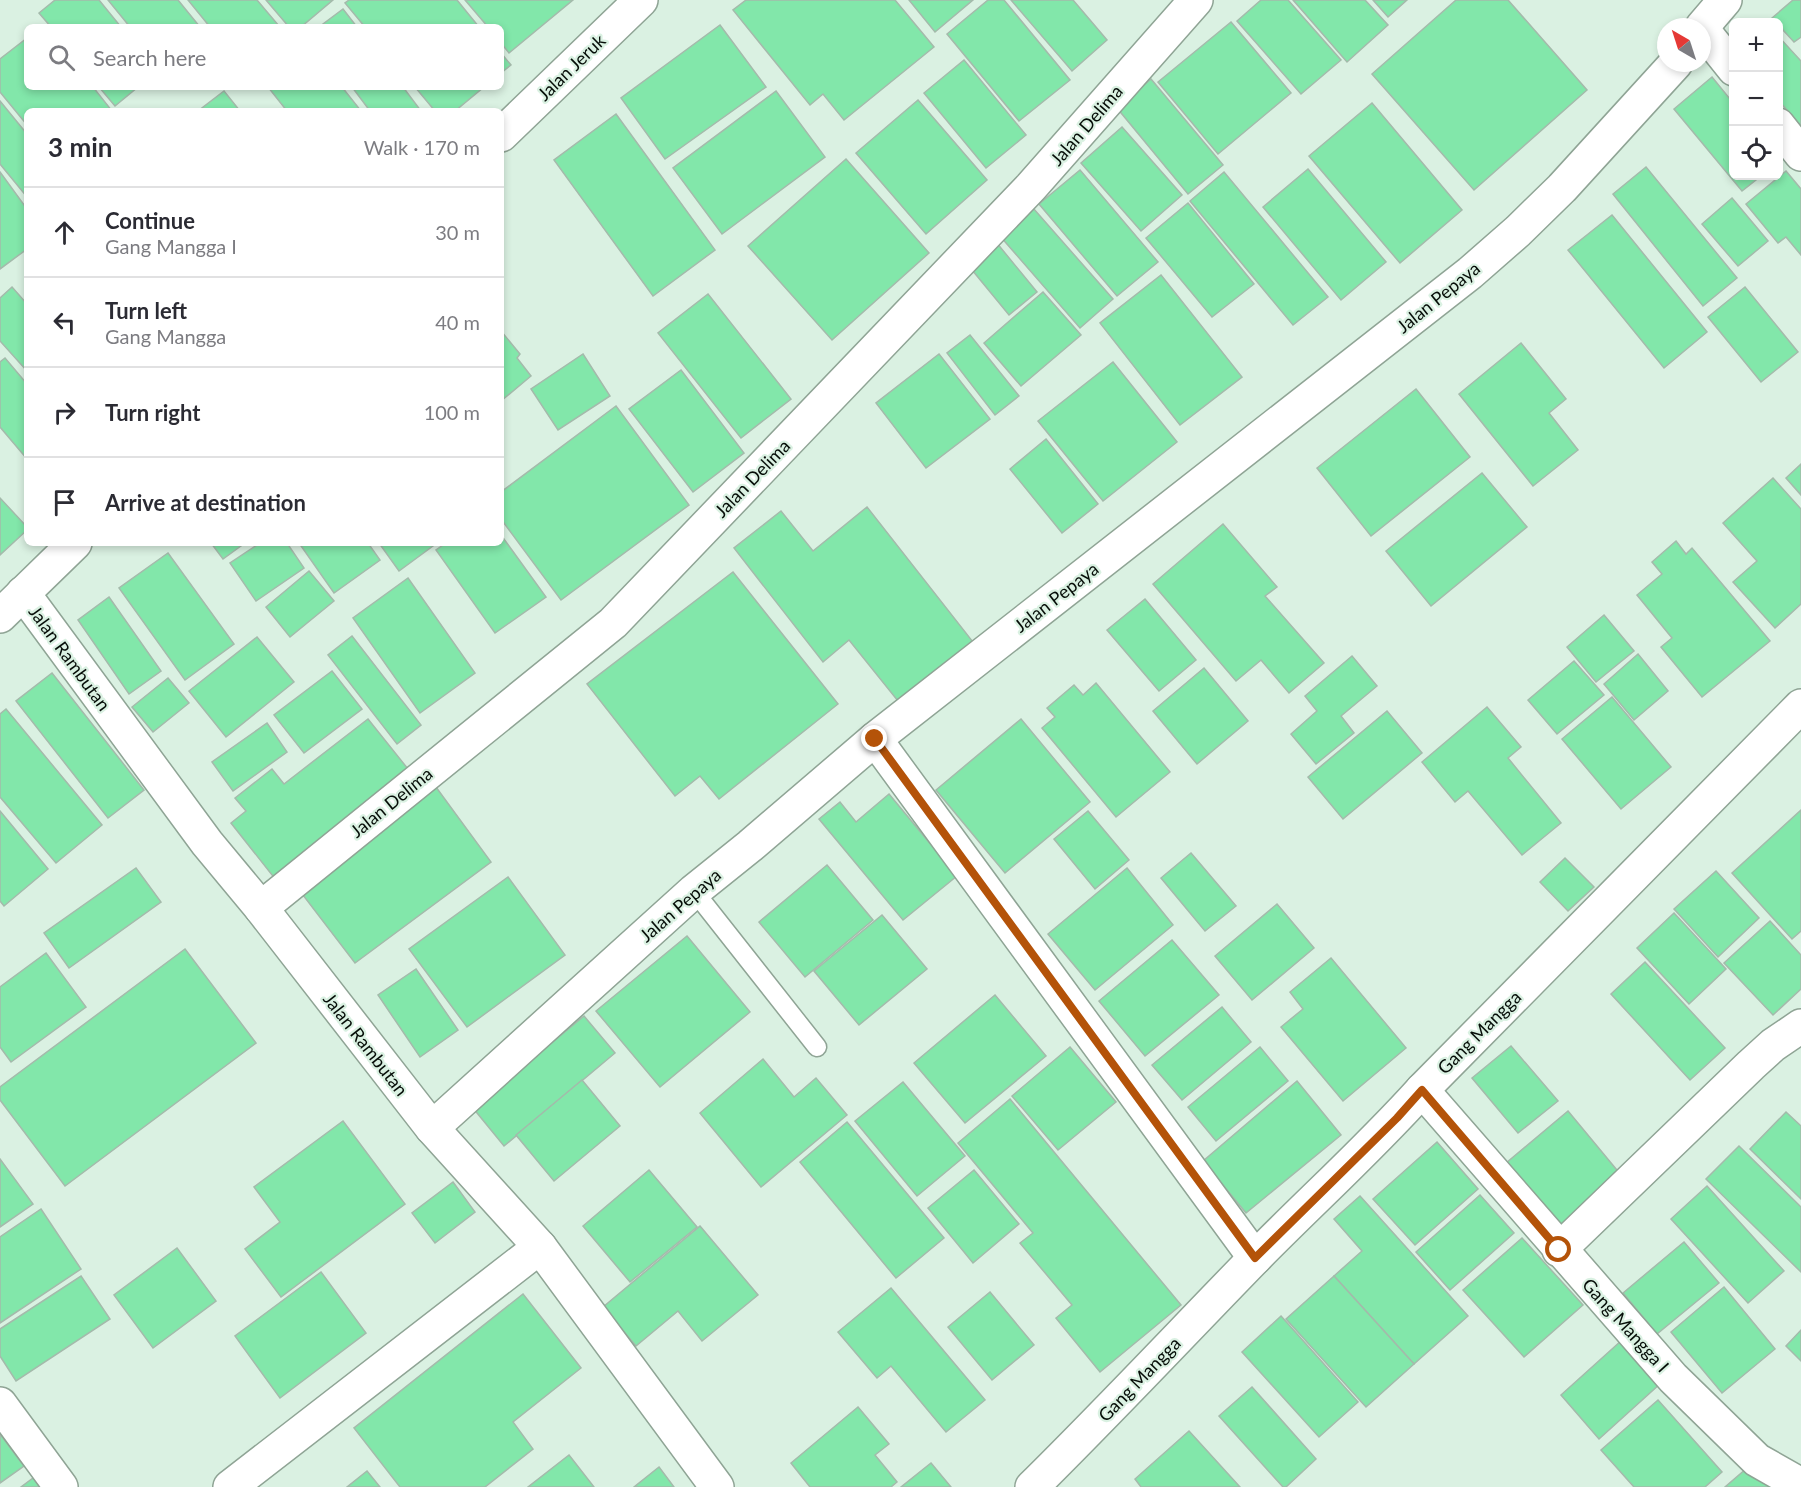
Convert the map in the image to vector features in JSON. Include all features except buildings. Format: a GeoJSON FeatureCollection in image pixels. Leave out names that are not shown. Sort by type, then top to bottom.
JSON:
{"type":"FeatureCollection","features":[{"type":"Feature","properties":{"kind":"street","name":"Jalan Jeruk"},"geometry":{"type":"LineString","coordinates":[[504,132],[641,0]]}},
{"type":"Feature","properties":{"kind":"street","name":"Jalan Delima"},"geometry":{"type":"LineString","coordinates":[[261,908],[613,622],[1031,187],[1196,0]]}},
{"type":"Feature","properties":{"kind":"street"},"geometry":{"type":"LineString","coordinates":[[1710,18],[1725,0]]}},
{"type":"Feature","properties":{"kind":"street"},"geometry":{"type":"LineString","coordinates":[[1711,40],[1729,63]]}},
{"type":"Feature","properties":{"kind":"street","name":"Jalan Pepaya"},"geometry":{"type":"LineString","coordinates":[[432,1128],[694,891],[875,739],[1470,273],[1562,188],[1668,72]]}},
{"type":"Feature","properties":{"kind":"street"},"geometry":{"type":"LineString","coordinates":[[1780,126],[1801,154]]}},
{"type":"Feature","properties":{"kind":"street"},"geometry":{"type":"LineString","coordinates":[[11,605],[72,546]]}},
{"type":"Feature","properties":{"kind":"street","name":"Jalan Rambutan"},"geometry":{"type":"LineString","coordinates":[[11,605],[261,908],[432,1128],[540,1247],[717,1487]]}},
{"type":"Feature","properties":{"kind":"street","name":"Gang Mangga"},"geometry":{"type":"LineString","coordinates":[[1032,1487],[1801,706]]}},
{"type":"Feature","properties":{"kind":"street"},"geometry":{"type":"LineString","coordinates":[[875,739],[1255,1258]]}},
{"type":"Feature","properties":{"kind":"street"},"geometry":{"type":"LineString","coordinates":[[1559,1250],[1751,1065],[1773,1045],[1801,1026]]}},
{"type":"Feature","properties":{"kind":"street","name":"Gang Mangga I"},"geometry":{"type":"LineString","coordinates":[[1422,1090],[1559,1250],[1673,1378],[1757,1460],[1801,1485]]}},
{"type":"Feature","properties":{"kind":"street"},"geometry":{"type":"LineString","coordinates":[[230,1487],[540,1247]]}},
{"type":"Feature","properties":{"kind":"street"},"geometry":{"type":"LineString","coordinates":[[0,1404],[62,1487]]}},
{"type":"Feature","properties":{"kind":"lane"},"geometry":{"type":"LineString","coordinates":[[694,891],[817,1047]]}},
{"type":"Feature","properties":{"kind":"route"},"geometry":{"type":"LineString","coordinates":[[875,739],[1255,1258],[1397,1118],[1422,1090],[1559,1250]]}}]}
